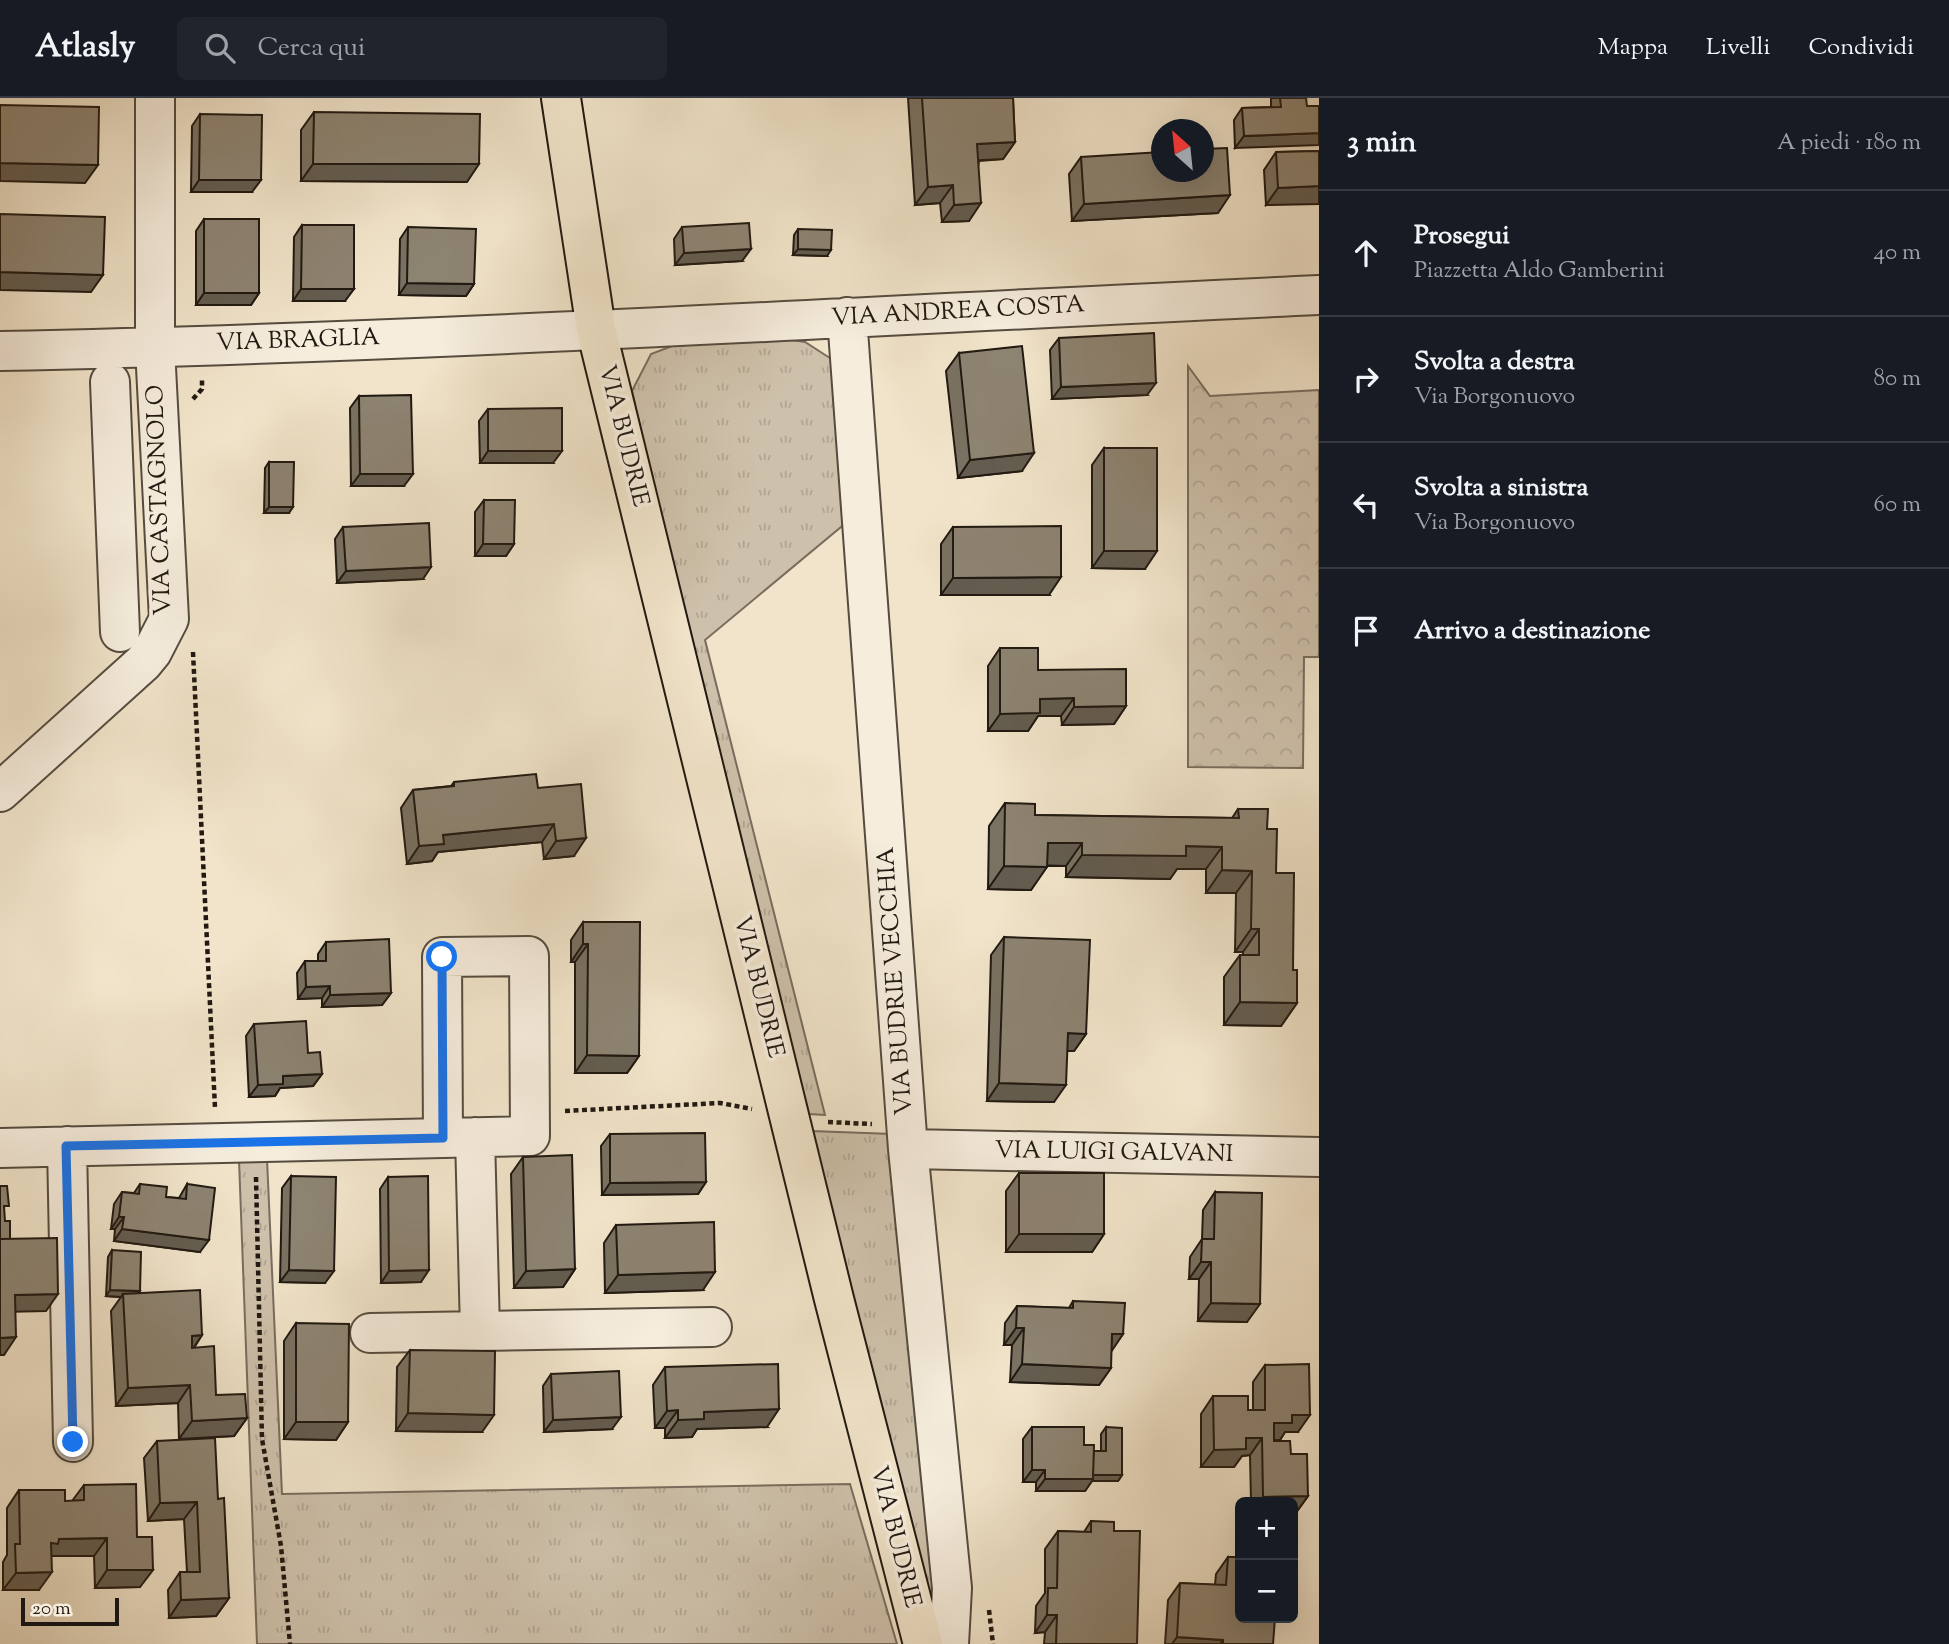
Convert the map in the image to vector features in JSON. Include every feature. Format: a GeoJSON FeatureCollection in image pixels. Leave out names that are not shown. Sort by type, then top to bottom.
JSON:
{"type":"FeatureCollection","features":[{"type":"Feature","properties":{"kind":"main road","name":"VIA BUDRIE"},"geometry":{"type":"LineString","coordinates":[[561,98],[596,329],[791,1122],[923,1644]]}},
{"type":"Feature","properties":{"kind":"street","name":"VIA CASTAGNOLO"},"geometry":{"type":"LineString","coordinates":[[0,792],[143,663],[152,652],[169,619],[155,348],[155,98]]}},
{"type":"Feature","properties":{"kind":"street","name":"VIA ANDREA COSTA"},"geometry":{"type":"LineString","coordinates":[[596,329],[1319,295]]}},
{"type":"Feature","properties":{"kind":"street","name":"VIA BUDRIE VECCHIA"},"geometry":{"type":"LineString","coordinates":[[847,317],[907,1137],[952,1588],[949,1644]]}},
{"type":"Feature","properties":{"kind":"street","name":"VIA BRAGLIA"},"geometry":{"type":"LineString","coordinates":[[0,351],[155,348],[596,329]]}},
{"type":"Feature","properties":{"kind":"street"},"geometry":{"type":"LineString","coordinates":[[110,382],[120,632]]}},
{"type":"Feature","properties":{"kind":"street"},"geometry":{"type":"LineString","coordinates":[[0,1148],[459,1137],[530,1136],[529,956],[442,957],[459,1137],[480,1329]]}},
{"type":"Feature","properties":{"kind":"street","name":"VIA LUIGI GALVANI"},"geometry":{"type":"LineString","coordinates":[[907,1137],[1319,1157]]}},
{"type":"Feature","properties":{"kind":"street"},"geometry":{"type":"LineString","coordinates":[[66,1146],[73,1442]]}},
{"type":"Feature","properties":{"kind":"street"},"geometry":{"type":"LineString","coordinates":[[370,1333],[712,1327]]}},
{"type":"Feature","properties":{"kind":"path"},"geometry":{"type":"LineString","coordinates":[[189,405],[202,389],[200,346]]}},
{"type":"Feature","properties":{"kind":"path"},"geometry":{"type":"LineString","coordinates":[[193,646],[215,1113]]}},
{"type":"Feature","properties":{"kind":"path"},"geometry":{"type":"LineString","coordinates":[[530,1113],[720,1103],[759,1110],[764,1125],[791,1122],[907,1137]]}},
{"type":"Feature","properties":{"kind":"path"},"geometry":{"type":"LineString","coordinates":[[255,1142],[262,1439],[281,1546],[290,1644]]}},
{"type":"Feature","properties":{"kind":"green space"},"geometry":{"type":"Polygon","coordinates":[[[779,338],[805,342],[833,360],[853,517],[705,640],[825,1115],[809,1114],[739,856],[632,391],[651,354],[672,346],[779,338]]]}},
{"type":"Feature","properties":{"kind":"green space"},"geometry":{"type":"Polygon","coordinates":[[[1188,366],[1210,396],[1319,390],[1319,657],[1304,657],[1303,768],[1188,767],[1188,366]]]}},
{"type":"Feature","properties":{"kind":"green space"},"geometry":{"type":"Polygon","coordinates":[[[811,1131],[892,1134],[939,1643],[811,1131]]]}},
{"type":"Feature","properties":{"kind":"green space"},"geometry":{"type":"Polygon","coordinates":[[[267,1159],[282,1494],[850,1484],[897,1644],[257,1644],[239,1160],[267,1159]]]}},
{"type":"Feature","properties":{"kind":"building"},"geometry":{"type":"Polygon","coordinates":[[[922,98],[1013,98],[1015,142],[977,144],[981,203],[954,205],[953,185],[928,187],[922,98]]]}},
{"type":"Feature","properties":{"kind":"building"},"geometry":{"type":"Polygon","coordinates":[[[1280,98],[1306,98],[1307,106],[1319,106],[1319,133],[1244,136],[1242,108],[1281,107],[1280,98]]]}},
{"type":"Feature","properties":{"kind":"building"},"geometry":{"type":"Polygon","coordinates":[[[0,105],[99,107],[98,165],[0,163],[0,105]]]}},
{"type":"Feature","properties":{"kind":"building"},"geometry":{"type":"Polygon","coordinates":[[[314,112],[480,114],[479,164],[313,164],[314,112]]]}},
{"type":"Feature","properties":{"kind":"building"},"geometry":{"type":"Polygon","coordinates":[[[200,114],[262,115],[261,180],[199,180],[200,114]]]}},
{"type":"Feature","properties":{"kind":"building"},"geometry":{"type":"Polygon","coordinates":[[[1227,148],[1230,195],[1084,204],[1081,157],[1151,153],[1151,182],[1214,182],[1214,149],[1227,148]]]}},
{"type":"Feature","properties":{"kind":"building"},"geometry":{"type":"Polygon","coordinates":[[[1319,151],[1319,186],[1278,188],[1276,152],[1319,151]]]}},
{"type":"Feature","properties":{"kind":"building"},"geometry":{"type":"Polygon","coordinates":[[[0,214],[105,217],[103,275],[0,272],[0,214]]]}},
{"type":"Feature","properties":{"kind":"building"},"geometry":{"type":"Polygon","coordinates":[[[204,219],[259,219],[259,293],[204,293],[204,219]]]}},
{"type":"Feature","properties":{"kind":"building"},"geometry":{"type":"Polygon","coordinates":[[[749,223],[751,249],[684,253],[682,227],[749,223]]]}},
{"type":"Feature","properties":{"kind":"building"},"geometry":{"type":"Polygon","coordinates":[[[302,225],[354,225],[354,289],[301,289],[302,225]]]}},
{"type":"Feature","properties":{"kind":"building"},"geometry":{"type":"Polygon","coordinates":[[[408,227],[476,229],[474,284],[407,283],[408,227]]]}},
{"type":"Feature","properties":{"kind":"building"},"geometry":{"type":"Polygon","coordinates":[[[798,229],[832,230],[831,250],[798,249],[798,229]]]}},
{"type":"Feature","properties":{"kind":"building"},"geometry":{"type":"Polygon","coordinates":[[[1154,333],[1156,383],[1061,387],[1059,338],[1154,333]]]}},
{"type":"Feature","properties":{"kind":"building"},"geometry":{"type":"Polygon","coordinates":[[[1022,346],[1034,453],[970,460],[959,353],[1022,346]]]}},
{"type":"Feature","properties":{"kind":"building"},"geometry":{"type":"Polygon","coordinates":[[[411,395],[413,474],[360,474],[359,396],[411,395]]]}},
{"type":"Feature","properties":{"kind":"building"},"geometry":{"type":"Polygon","coordinates":[[[562,408],[562,451],[488,451],[488,409],[562,408]]]}},
{"type":"Feature","properties":{"kind":"building"},"geometry":{"type":"Polygon","coordinates":[[[1104,448],[1157,448],[1157,551],[1104,551],[1104,448]]]}},
{"type":"Feature","properties":{"kind":"building"},"geometry":{"type":"Polygon","coordinates":[[[269,462],[294,462],[293,507],[269,507],[269,462]]]}},
{"type":"Feature","properties":{"kind":"building"},"geometry":{"type":"Polygon","coordinates":[[[484,500],[515,500],[514,544],[483,544],[484,500]]]}},
{"type":"Feature","properties":{"kind":"building"},"geometry":{"type":"Polygon","coordinates":[[[429,523],[431,567],[346,571],[343,527],[429,523]]]}},
{"type":"Feature","properties":{"kind":"building"},"geometry":{"type":"Polygon","coordinates":[[[1061,526],[1061,577],[953,578],[953,527],[1061,526]]]}},
{"type":"Feature","properties":{"kind":"building"},"geometry":{"type":"Polygon","coordinates":[[[1000,648],[1038,648],[1038,670],[1126,669],[1126,706],[1074,707],[1074,698],[1040,699],[1040,713],[1000,714],[1000,648]]]}},
{"type":"Feature","properties":{"kind":"building"},"geometry":{"type":"Polygon","coordinates":[[[536,774],[538,788],[581,784],[586,838],[556,841],[554,824],[443,835],[444,844],[419,846],[413,790],[454,786],[454,782],[536,774]]]}},
{"type":"Feature","properties":{"kind":"building"},"geometry":{"type":"Polygon","coordinates":[[[1005,803],[1035,804],[1035,815],[1239,818],[1238,809],[1268,809],[1267,829],[1277,829],[1276,873],[1294,873],[1293,970],[1297,970],[1297,1003],[1240,1002],[1240,955],[1259,955],[1259,929],[1251,929],[1252,871],[1222,870],[1222,847],[1186,846],[1186,856],[1082,855],[1082,843],[1048,843],[1047,867],[1004,866],[1005,803]]]}},
{"type":"Feature","properties":{"kind":"building"},"geometry":{"type":"Polygon","coordinates":[[[583,922],[640,922],[639,1056],[587,1055],[588,944],[583,944],[583,922]]]}},
{"type":"Feature","properties":{"kind":"building"},"geometry":{"type":"Polygon","coordinates":[[[1004,937],[1090,940],[1086,1034],[1068,1033],[1066,1085],[999,1083],[1004,937]]]}},
{"type":"Feature","properties":{"kind":"building"},"geometry":{"type":"Polygon","coordinates":[[[389,939],[391,993],[330,995],[330,986],[306,987],[305,961],[326,961],[326,942],[389,939]]]}},
{"type":"Feature","properties":{"kind":"building"},"geometry":{"type":"Polygon","coordinates":[[[306,1021],[308,1053],[320,1052],[322,1074],[283,1076],[283,1084],[258,1085],[254,1024],[306,1021]]]}},
{"type":"Feature","properties":{"kind":"building"},"geometry":{"type":"Polygon","coordinates":[[[705,1133],[706,1182],[610,1183],[610,1134],[705,1133]]]}},
{"type":"Feature","properties":{"kind":"building"},"geometry":{"type":"Polygon","coordinates":[[[572,1155],[575,1269],[526,1271],[523,1157],[572,1155]]]}},
{"type":"Feature","properties":{"kind":"building"},"geometry":{"type":"Polygon","coordinates":[[[1019,1173],[1104,1173],[1104,1234],[1019,1234],[1019,1173]]]}},
{"type":"Feature","properties":{"kind":"building"},"geometry":{"type":"Polygon","coordinates":[[[291,1176],[336,1177],[334,1271],[289,1270],[291,1176]]]}},
{"type":"Feature","properties":{"kind":"building"},"geometry":{"type":"Polygon","coordinates":[[[428,1176],[429,1270],[389,1271],[388,1177],[428,1176]]]}},
{"type":"Feature","properties":{"kind":"building"},"geometry":{"type":"Polygon","coordinates":[[[140,1184],[167,1187],[166,1197],[186,1199],[187,1184],[215,1188],[209,1240],[122,1229],[124,1217],[119,1217],[122,1192],[139,1194],[140,1184]]]}},
{"type":"Feature","properties":{"kind":"building"},"geometry":{"type":"Polygon","coordinates":[[[0,1186],[7,1186],[9,1206],[4,1206],[5,1221],[10,1221],[10,1239],[0,1239],[0,1186]]]}},
{"type":"Feature","properties":{"kind":"building"},"geometry":{"type":"Polygon","coordinates":[[[1215,1192],[1262,1193],[1260,1304],[1211,1303],[1211,1262],[1201,1262],[1202,1239],[1214,1239],[1215,1192]]]}},
{"type":"Feature","properties":{"kind":"building"},"geometry":{"type":"Polygon","coordinates":[[[714,1222],[715,1272],[618,1275],[616,1225],[714,1222]]]}},
{"type":"Feature","properties":{"kind":"building"},"geometry":{"type":"Polygon","coordinates":[[[57,1238],[58,1294],[15,1295],[16,1337],[0,1338],[0,1239],[57,1238]]]}},
{"type":"Feature","properties":{"kind":"building"},"geometry":{"type":"Polygon","coordinates":[[[112,1250],[141,1252],[140,1291],[110,1290],[112,1250]]]}},
{"type":"Feature","properties":{"kind":"building"},"geometry":{"type":"Polygon","coordinates":[[[200,1290],[202,1335],[192,1336],[192,1348],[214,1346],[216,1395],[245,1394],[247,1418],[192,1421],[190,1385],[128,1388],[123,1294],[200,1290]]]}},
{"type":"Feature","properties":{"kind":"building"},"geometry":{"type":"Polygon","coordinates":[[[1073,1301],[1125,1303],[1123,1334],[1112,1334],[1111,1368],[1022,1364],[1024,1328],[1016,1328],[1017,1306],[1073,1308],[1073,1301]]]}},
{"type":"Feature","properties":{"kind":"building"},"geometry":{"type":"Polygon","coordinates":[[[296,1323],[349,1324],[348,1422],[296,1422],[296,1323]]]}},
{"type":"Feature","properties":{"kind":"building"},"geometry":{"type":"Polygon","coordinates":[[[410,1350],[495,1351],[494,1415],[408,1413],[410,1350]]]}},
{"type":"Feature","properties":{"kind":"building"},"geometry":{"type":"Polygon","coordinates":[[[778,1364],[779,1409],[704,1412],[704,1419],[678,1420],[678,1410],[667,1411],[665,1367],[778,1364]]]}},
{"type":"Feature","properties":{"kind":"building"},"geometry":{"type":"Polygon","coordinates":[[[1309,1364],[1310,1415],[1292,1415],[1292,1423],[1274,1423],[1274,1441],[1290,1441],[1291,1454],[1307,1454],[1308,1496],[1263,1497],[1262,1438],[1246,1438],[1246,1449],[1214,1450],[1213,1396],[1248,1396],[1248,1410],[1265,1410],[1265,1365],[1309,1364]]]}},
{"type":"Feature","properties":{"kind":"building"},"geometry":{"type":"Polygon","coordinates":[[[619,1371],[621,1417],[553,1420],[551,1374],[619,1371]]]}},
{"type":"Feature","properties":{"kind":"building"},"geometry":{"type":"Polygon","coordinates":[[[1032,1427],[1084,1427],[1084,1445],[1094,1445],[1093,1479],[1045,1479],[1045,1470],[1032,1470],[1032,1427]]]}},
{"type":"Feature","properties":{"kind":"building"},"geometry":{"type":"Polygon","coordinates":[[[1106,1427],[1122,1428],[1122,1475],[1093,1475],[1094,1451],[1106,1451],[1106,1427]]]}},
{"type":"Feature","properties":{"kind":"building"},"geometry":{"type":"Polygon","coordinates":[[[215,1438],[218,1499],[224,1498],[229,1598],[181,1600],[180,1572],[200,1572],[197,1502],[160,1503],[157,1441],[215,1438]]]}},
{"type":"Feature","properties":{"kind":"building"},"geometry":{"type":"Polygon","coordinates":[[[136,1484],[137,1537],[152,1537],[153,1570],[107,1570],[107,1538],[59,1539],[58,1544],[51,1543],[52,1572],[16,1573],[15,1544],[20,1544],[19,1490],[65,1490],[65,1501],[84,1500],[84,1485],[136,1484]]]}},
{"type":"Feature","properties":{"kind":"building"},"geometry":{"type":"Polygon","coordinates":[[[1091,1521],[1114,1522],[1114,1531],[1140,1531],[1137,1644],[1056,1644],[1057,1615],[1047,1615],[1048,1588],[1057,1588],[1058,1531],[1091,1532],[1091,1521]]]}},
{"type":"Feature","properties":{"kind":"building"},"geometry":{"type":"Polygon","coordinates":[[[1228,1557],[1235,1557],[1235,1623],[1275,1623],[1273,1644],[1223,1644],[1223,1640],[1177,1637],[1180,1583],[1226,1585],[1228,1557]]]}},
{"type":"Feature","properties":{"kind":"route"},"geometry":{"type":"LineString","coordinates":[[73,1442],[66,1146],[443,1138],[442,957]]}}]}
